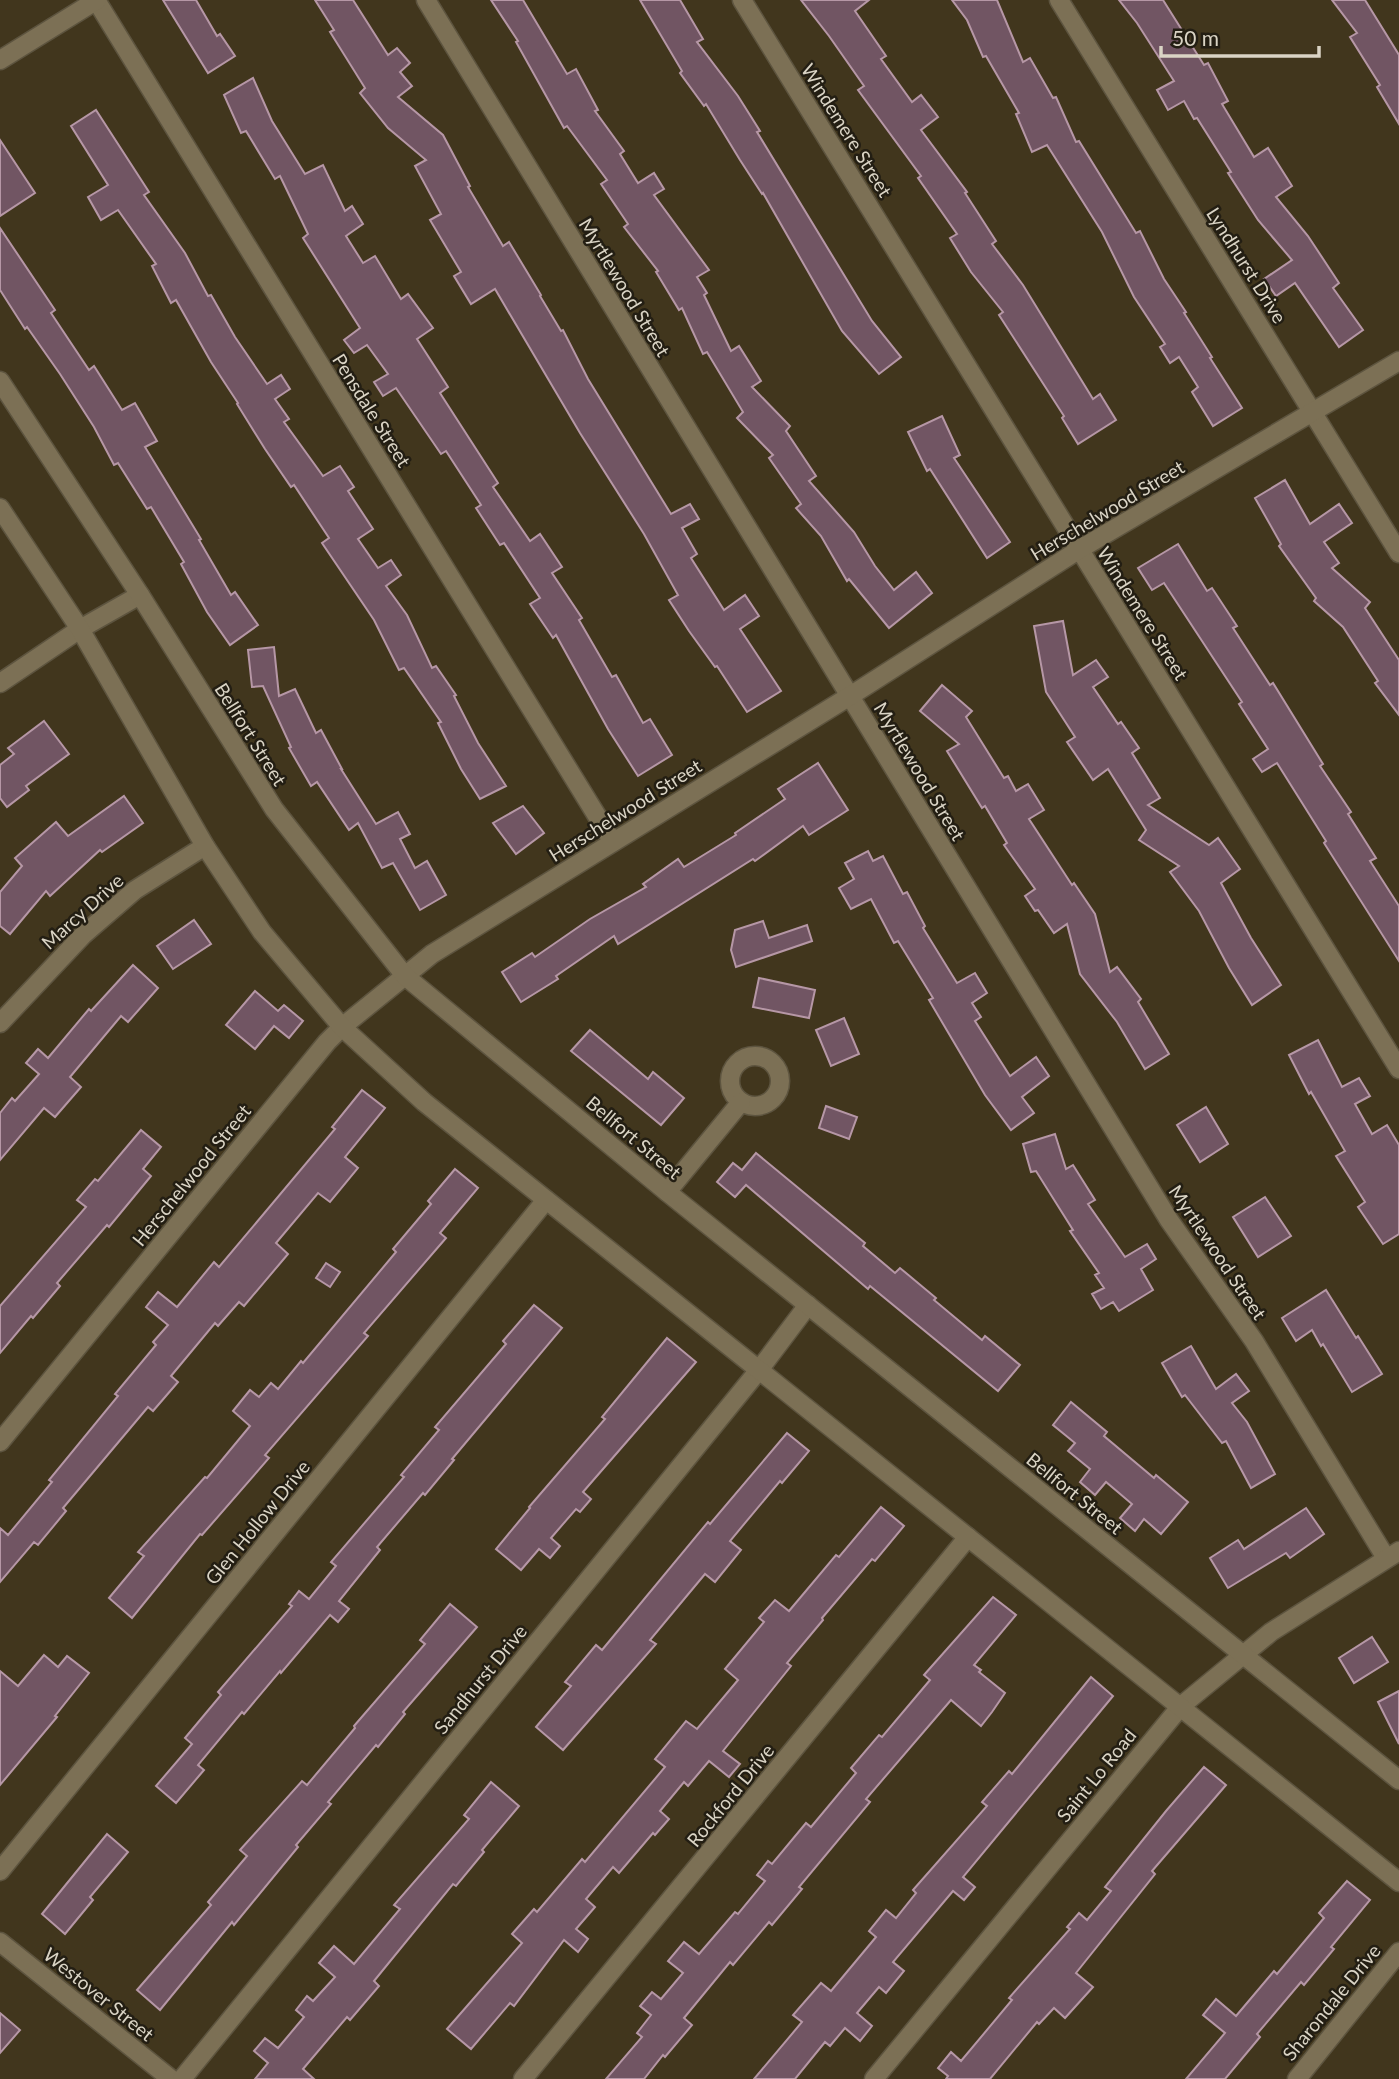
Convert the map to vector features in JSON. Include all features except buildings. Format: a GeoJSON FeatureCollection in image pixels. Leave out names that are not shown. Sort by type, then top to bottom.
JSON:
{"type":"FeatureCollection","features":[{"type":"Feature","properties":{"kind":"street"},"geometry":{"type":"LineString","coordinates":[[0,60],[97,0]]}},
{"type":"Feature","properties":{"kind":"street","name":"Pensdale Street"},"geometry":{"type":"LineString","coordinates":[[97,0],[613,842]]}},
{"type":"Feature","properties":{"kind":"street","name":"Myrtlewood Street"},"geometry":{"type":"LineString","coordinates":[[425,0],[1169,1220],[1254,1341],[1393,1555]]}},
{"type":"Feature","properties":{"kind":"street","name":"Windemere Street"},"geometry":{"type":"LineString","coordinates":[[742,0],[1399,1069]]}},
{"type":"Feature","properties":{"kind":"street","name":"Lyndhurst Drive"},"geometry":{"type":"LineString","coordinates":[[1059,0],[1399,553]]}},
{"type":"Feature","properties":{"kind":"street","name":"Herschelwood Street"},"geometry":{"type":"LineString","coordinates":[[0,1442],[327,1042],[432,954],[850,696],[1080,549],[1399,361]]}},
{"type":"Feature","properties":{"kind":"street","name":"Bellfort Street"},"geometry":{"type":"LineString","coordinates":[[0,381],[274,809],[405,976],[667,1192],[1399,1780]]}},
{"type":"Feature","properties":{"kind":"street"},"geometry":{"type":"LineString","coordinates":[[0,508],[80,629],[205,846],[262,932],[342,1027],[424,1102],[1399,1882]]}},
{"type":"Feature","properties":{"kind":"street"},"geometry":{"type":"LineString","coordinates":[[0,683],[80,629],[140,596]]}},
{"type":"Feature","properties":{"kind":"street","name":"Marcy Drive"},"geometry":{"type":"LineString","coordinates":[[0,1023],[83,935],[135,890],[205,846]]}},
{"type":"Feature","properties":{"kind":"street"},"geometry":{"type":"LineString","coordinates":[[667,1192],[741,1102]]}},
{"type":"Feature","properties":{"kind":"street","name":"Glen Hollow Drive"},"geometry":{"type":"LineString","coordinates":[[0,1871],[546,1200]]}},
{"type":"Feature","properties":{"kind":"street","name":"Sandhurst Drive"},"geometry":{"type":"LineString","coordinates":[[182,2079],[759,1370],[808,1305]]}},
{"type":"Feature","properties":{"kind":"street","name":"Rockford Drive"},"geometry":{"type":"LineString","coordinates":[[523,2079],[968,1537]]}},
{"type":"Feature","properties":{"kind":"street","name":"Saint Lo Road"},"geometry":{"type":"LineString","coordinates":[[874,2079],[1181,1706],[1271,1632],[1393,1555]]}},
{"type":"Feature","properties":{"kind":"street","name":"Westover Street"},"geometry":{"type":"LineString","coordinates":[[0,1942],[171,2079]]}},
{"type":"Feature","properties":{"kind":"street","name":"Sharondale Drive"},"geometry":{"type":"LineString","coordinates":[[1297,2079],[1399,1952]]}}]}
